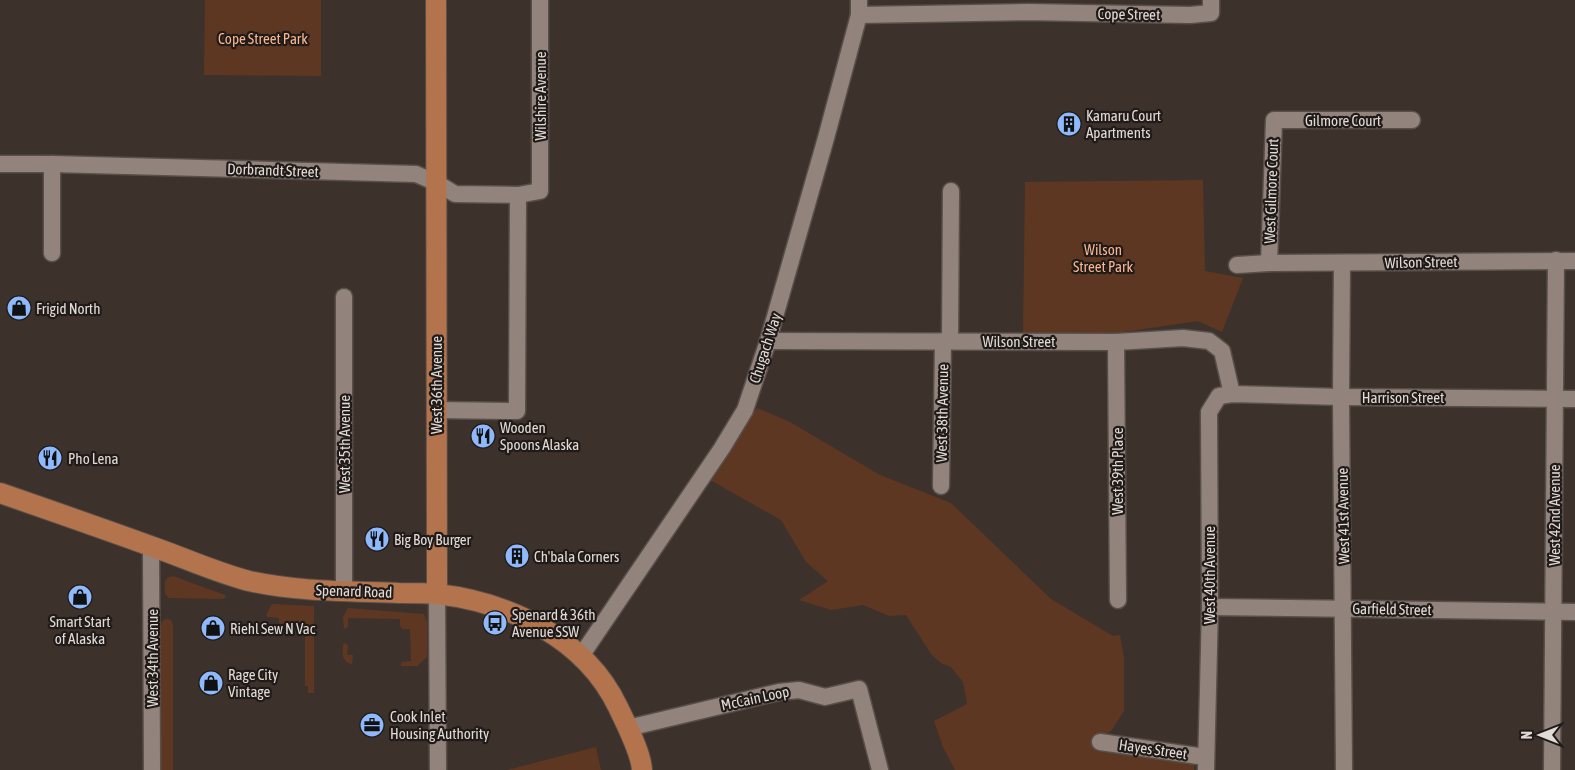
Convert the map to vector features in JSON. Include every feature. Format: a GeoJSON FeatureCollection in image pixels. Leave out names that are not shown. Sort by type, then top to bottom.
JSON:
{"type":"FeatureCollection","features":[{"type":"Feature","properties":{"kind":"main road","name":"West 36th Avenue"},"geometry":{"type":"LineString","coordinates":[[436,0],[437,594]]}},
{"type":"Feature","properties":{"kind":"main road","name":"Spenard Road"},"geometry":{"type":"LineString","coordinates":[[0,492],[253,582],[289,588],[437,594],[478,601],[525,618],[558,637],[581,656],[601,678],[614,698],[628,728],[643,769]]}},
{"type":"Feature","properties":{"kind":"street","name":"Wilshire Avenue"},"geometry":{"type":"LineString","coordinates":[[540,0],[540,191]]}},
{"type":"Feature","properties":{"kind":"street","name":"Cope Street"},"geometry":{"type":"LineString","coordinates":[[859,8],[1028,6],[1190,15],[1211,13],[1211,0]]}},
{"type":"Feature","properties":{"kind":"street","name":"Chugach Way"},"geometry":{"type":"LineString","coordinates":[[581,656],[722,448],[745,410],[768,341],[824,146],[859,8]]}},
{"type":"Feature","properties":{"kind":"street","name":"Gilmore Court"},"geometry":{"type":"LineString","coordinates":[[1274,120],[1412,120]]}},
{"type":"Feature","properties":{"kind":"street","name":"West Gilmore Court"},"geometry":{"type":"LineString","coordinates":[[1269,263],[1274,120]]}},
{"type":"Feature","properties":{"kind":"street","name":"Dorbrandt Street"},"geometry":{"type":"LineString","coordinates":[[0,164],[416,174],[437,183],[455,194],[518,195],[540,191]]}},
{"type":"Feature","properties":{"kind":"street"},"geometry":{"type":"LineString","coordinates":[[52,164],[52,253]]}},
{"type":"Feature","properties":{"kind":"street","name":"West 38th Avenue"},"geometry":{"type":"LineString","coordinates":[[941,486],[951,191]]}},
{"type":"Feature","properties":{"kind":"street"},"geometry":{"type":"LineString","coordinates":[[436,410],[517,411],[518,195]]}},
{"type":"Feature","properties":{"kind":"street","name":"West 42nd Avenue"},"geometry":{"type":"LineString","coordinates":[[1552,770],[1556,260]]}},
{"type":"Feature","properties":{"kind":"street","name":"Wilson Street"},"geometry":{"type":"LineString","coordinates":[[1237,264],[1575,261]]}},
{"type":"Feature","properties":{"kind":"street","name":"West 41st Avenue"},"geometry":{"type":"LineString","coordinates":[[1342,263],[1341,397],[1344,770]]}},
{"type":"Feature","properties":{"kind":"street","name":"West 35th Avenue"},"geometry":{"type":"LineString","coordinates":[[344,297],[344,591]]}},
{"type":"Feature","properties":{"kind":"street","name":"Wilson Street"},"geometry":{"type":"LineString","coordinates":[[768,341],[1116,342],[1183,338],[1209,341],[1222,351],[1232,394]]}},
{"type":"Feature","properties":{"kind":"street","name":"West 39th Place"},"geometry":{"type":"LineString","coordinates":[[1116,342],[1118,600]]}},
{"type":"Feature","properties":{"kind":"street","name":"Harrison Street"},"geometry":{"type":"LineString","coordinates":[[1232,394],[1575,399]]}},
{"type":"Feature","properties":{"kind":"street","name":"West 40th Avenue"},"geometry":{"type":"LineString","coordinates":[[1205,763],[1210,607],[1209,412],[1219,396],[1232,394]]}},
{"type":"Feature","properties":{"kind":"street","name":"West 34th Avenue"},"geometry":{"type":"LineString","coordinates":[[151,546],[152,770]]}},
{"type":"Feature","properties":{"kind":"street","name":"West 36th Avenue"},"geometry":{"type":"LineString","coordinates":[[437,594],[438,770]]}},
{"type":"Feature","properties":{"kind":"street","name":"Garfield Street"},"geometry":{"type":"LineString","coordinates":[[1210,607],[1575,612]]}},
{"type":"Feature","properties":{"kind":"street","name":"McCain Loop"},"geometry":{"type":"LineString","coordinates":[[628,728],[779,692],[799,690],[825,697],[859,689],[880,770]]}},
{"type":"Feature","properties":{"kind":"street","name":"Hayes Street"},"geometry":{"type":"LineString","coordinates":[[1100,742],[1205,763]]}},
{"type":"Feature","properties":{"kind":"green space","name":"Cope Street Park"},"geometry":{"type":"Polygon","coordinates":[[[205,0],[321,0],[321,76],[204,75],[205,0]]]}},
{"type":"Feature","properties":{"kind":"green space","name":"Wilson Street Park"},"geometry":{"type":"Polygon","coordinates":[[[1203,180],[1205,271],[1243,278],[1222,332],[1198,321],[1117,333],[1023,333],[1025,182],[1203,180]]]}},
{"type":"Feature","properties":{"kind":"green space"},"geometry":{"type":"Polygon","coordinates":[[[757,408],[790,422],[880,475],[951,503],[1051,599],[1113,636],[1120,635],[1124,658],[1124,711],[1111,731],[1093,739],[1096,751],[1194,763],[1194,770],[955,770],[943,747],[934,721],[967,704],[963,682],[951,667],[941,663],[931,654],[906,615],[889,616],[863,605],[831,610],[799,600],[828,581],[806,562],[781,520],[710,480],[757,408]]]}},
{"type":"Feature","properties":{"kind":"green space"},"geometry":{"type":"Polygon","coordinates":[[[173,576],[226,597],[223,599],[169,598],[165,594],[165,581],[173,576]]]}},
{"type":"Feature","properties":{"kind":"green space"},"geometry":{"type":"Polygon","coordinates":[[[272,604],[314,606],[314,627],[305,627],[304,622],[286,622],[288,632],[279,629],[279,618],[266,615],[272,604]]]}},
{"type":"Feature","properties":{"kind":"green space"},"geometry":{"type":"Polygon","coordinates":[[[348,608],[424,614],[427,622],[427,657],[417,666],[401,666],[401,662],[411,661],[410,629],[402,629],[400,619],[348,618],[348,627],[344,629],[343,617],[348,608]]]}},
{"type":"Feature","properties":{"kind":"green space"},"geometry":{"type":"Polygon","coordinates":[[[163,620],[171,620],[173,625],[173,770],[161,770],[161,625],[163,620]]]}},
{"type":"Feature","properties":{"kind":"green space"},"geometry":{"type":"Polygon","coordinates":[[[305,633],[314,633],[314,693],[308,693],[308,686],[305,686],[305,633]]]}},
{"type":"Feature","properties":{"kind":"green space"},"geometry":{"type":"Polygon","coordinates":[[[344,643],[348,645],[347,655],[353,655],[352,664],[344,659],[344,643]]]}},
{"type":"Feature","properties":{"kind":"green space"},"geometry":{"type":"Polygon","coordinates":[[[596,747],[601,770],[507,770],[596,747]]]}},
{"type":"Feature","properties":{"kind":"place","name":"Kamaru Court Apartments"},"geometry":{"type":"Point","coordinates":[1069,124]}},
{"type":"Feature","properties":{"kind":"place","name":"Frigid North"},"geometry":{"type":"Point","coordinates":[19,308]}},
{"type":"Feature","properties":{"kind":"place","name":"Wooden Spoons Alaska"},"geometry":{"type":"Point","coordinates":[483,436]}},
{"type":"Feature","properties":{"kind":"place","name":"Pho Lena"},"geometry":{"type":"Point","coordinates":[50,458]}},
{"type":"Feature","properties":{"kind":"place","name":"Big Boy Burger"},"geometry":{"type":"Point","coordinates":[377,539]}},
{"type":"Feature","properties":{"kind":"place","name":"Ch'bala Corners"},"geometry":{"type":"Point","coordinates":[517,556]}},
{"type":"Feature","properties":{"kind":"place","name":"Smart Start of Alaska"},"geometry":{"type":"Point","coordinates":[80,597]}},
{"type":"Feature","properties":{"kind":"place","name":"Spenard & 36th Avenue SSW"},"geometry":{"type":"Point","coordinates":[495,623]}},
{"type":"Feature","properties":{"kind":"place","name":"Riehl Sew N Vac"},"geometry":{"type":"Point","coordinates":[213,628]}},
{"type":"Feature","properties":{"kind":"place","name":"Rage City Vintage"},"geometry":{"type":"Point","coordinates":[211,683]}},
{"type":"Feature","properties":{"kind":"place","name":"Cook Inlet Housing Authority"},"geometry":{"type":"Point","coordinates":[372,725]}}]}
